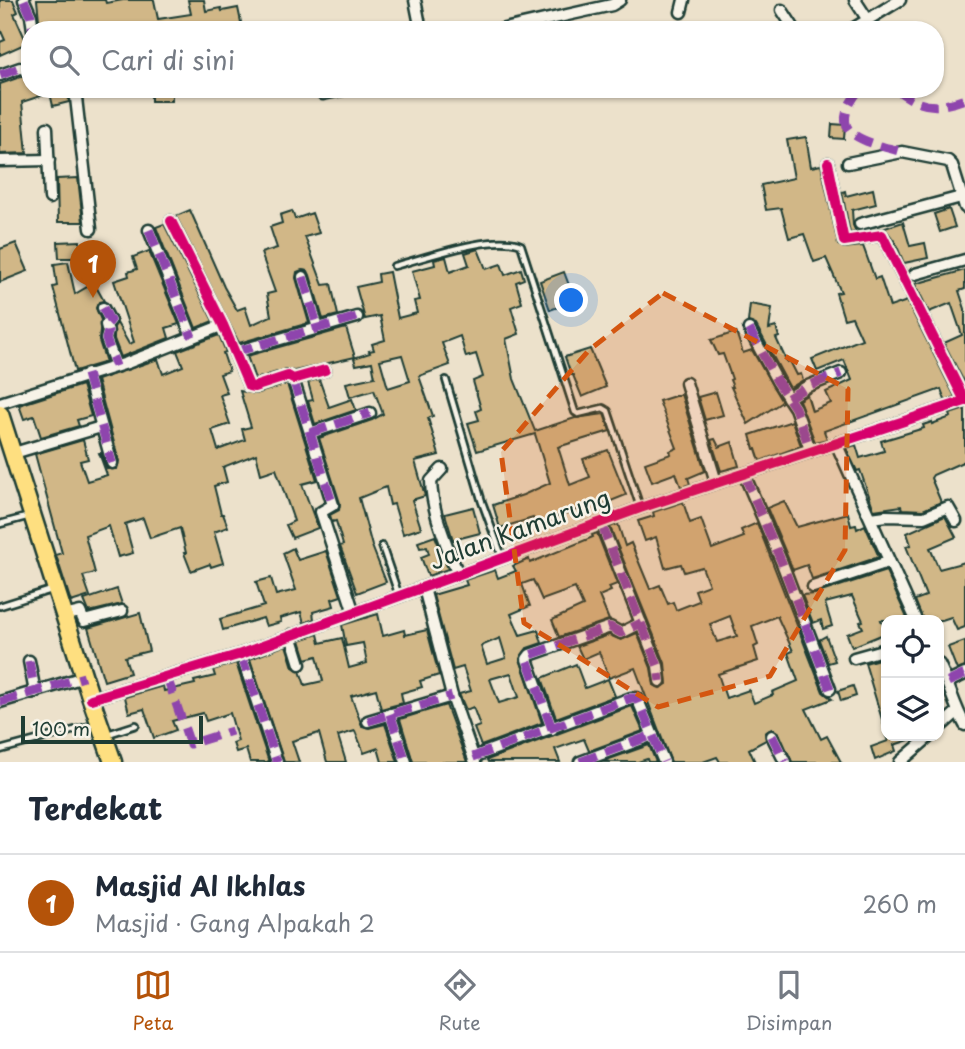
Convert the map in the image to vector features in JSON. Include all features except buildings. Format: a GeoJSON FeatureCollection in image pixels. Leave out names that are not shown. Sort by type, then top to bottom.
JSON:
{"type":"FeatureCollection","features":[{"type":"Feature","properties":{"kind":"main road"},"geometry":{"type":"LineString","coordinates":[[0,414],[83,677],[113,762]]}},
{"type":"Feature","properties":{"kind":"street"},"geometry":{"type":"LineString","coordinates":[[24,0],[32,21]]}},
{"type":"Feature","properties":{"kind":"street"},"geometry":{"type":"LineString","coordinates":[[415,0],[419,21]]}},
{"type":"Feature","properties":{"kind":"street"},"geometry":{"type":"LineString","coordinates":[[540,21],[612,5],[620,0]]}},
{"type":"Feature","properties":{"kind":"street"},"geometry":{"type":"LineString","coordinates":[[681,12],[684,0]]}},
{"type":"Feature","properties":{"kind":"street"},"geometry":{"type":"LineString","coordinates":[[855,0],[867,20],[900,0]]}},
{"type":"Feature","properties":{"kind":"street"},"geometry":{"type":"LineString","coordinates":[[782,10],[789,21]]}},
{"type":"Feature","properties":{"kind":"street"},"geometry":{"type":"LineString","coordinates":[[0,75],[21,68]]}},
{"type":"Feature","properties":{"kind":"street"},"geometry":{"type":"LineString","coordinates":[[76,98],[91,229]]}},
{"type":"Feature","properties":{"kind":"street"},"geometry":{"type":"LineString","coordinates":[[47,128],[50,198]]}},
{"type":"Feature","properties":{"kind":"street"},"geometry":{"type":"LineString","coordinates":[[848,163],[902,152],[948,161],[952,164],[964,200],[859,224]]}},
{"type":"Feature","properties":{"kind":"street"},"geometry":{"type":"LineString","coordinates":[[0,161],[49,160]]}},
{"type":"Feature","properties":{"kind":"street"},"geometry":{"type":"LineString","coordinates":[[828,163],[844,241],[882,235],[965,401]]}},
{"type":"Feature","properties":{"kind":"street"},"geometry":{"type":"LineString","coordinates":[[171,221],[223,325],[250,387],[288,376],[293,379],[333,505],[321,512],[354,613]]}},
{"type":"Feature","properties":{"kind":"street"},"geometry":{"type":"LineString","coordinates":[[149,230],[192,337]]}},
{"type":"Feature","properties":{"kind":"street"},"geometry":{"type":"LineString","coordinates":[[915,274],[965,260]]}},
{"type":"Feature","properties":{"kind":"street"},"geometry":{"type":"LineString","coordinates":[[303,277],[318,328]]}},
{"type":"Feature","properties":{"kind":"street"},"geometry":{"type":"LineString","coordinates":[[103,308],[110,321],[106,325],[106,339],[116,366]]}},
{"type":"Feature","properties":{"kind":"street"},"geometry":{"type":"LineString","coordinates":[[234,352],[357,317]]}},
{"type":"Feature","properties":{"kind":"street"},"geometry":{"type":"LineString","coordinates":[[0,403],[116,366],[223,325]]}},
{"type":"Feature","properties":{"kind":"street"},"geometry":{"type":"LineString","coordinates":[[749,328],[795,408],[811,452]]}},
{"type":"Feature","properties":{"kind":"street"},"geometry":{"type":"LineString","coordinates":[[293,379],[325,370]]}},
{"type":"Feature","properties":{"kind":"street"},"geometry":{"type":"LineString","coordinates":[[788,398],[808,386],[841,373]]}},
{"type":"Feature","properties":{"kind":"street"},"geometry":{"type":"LineString","coordinates":[[88,374],[113,463]]}},
{"type":"Feature","properties":{"kind":"street"},"geometry":{"type":"LineString","coordinates":[[686,383],[716,482]]}},
{"type":"Feature","properties":{"kind":"street","name":"Jalan Kamarung"},"geometry":{"type":"LineString","coordinates":[[91,699],[241,654],[640,508],[965,401]]}},
{"type":"Feature","properties":{"kind":"street"},"geometry":{"type":"LineString","coordinates":[[310,433],[370,413]]}},
{"type":"Feature","properties":{"kind":"street"},"geometry":{"type":"LineString","coordinates":[[14,453],[101,427]]}},
{"type":"Feature","properties":{"kind":"street"},"geometry":{"type":"LineString","coordinates":[[836,443],[914,615]]}},
{"type":"Feature","properties":{"kind":"street"},"geometry":{"type":"LineString","coordinates":[[442,470],[430,481],[431,491],[435,513],[458,575]]}},
{"type":"Feature","properties":{"kind":"street"},"geometry":{"type":"LineString","coordinates":[[744,474],[782,563],[830,690]]}},
{"type":"Feature","properties":{"kind":"street"},"geometry":{"type":"LineString","coordinates":[[871,518],[924,517],[948,507],[956,521]]}},
{"type":"Feature","properties":{"kind":"street"},"geometry":{"type":"LineString","coordinates":[[601,523],[658,666],[660,681]]}},
{"type":"Feature","properties":{"kind":"street"},"geometry":{"type":"LineString","coordinates":[[813,587],[888,562]]}},
{"type":"Feature","properties":{"kind":"street"},"geometry":{"type":"LineString","coordinates":[[424,588],[452,696],[474,759],[631,698],[637,698],[664,762]]}},
{"type":"Feature","properties":{"kind":"street"},"geometry":{"type":"LineString","coordinates":[[64,616],[80,612],[83,621],[122,611]]}},
{"type":"Feature","properties":{"kind":"street"},"geometry":{"type":"LineString","coordinates":[[552,729],[527,659],[530,655],[596,630],[610,627],[621,633],[641,623]]}},
{"type":"Feature","properties":{"kind":"street"},"geometry":{"type":"LineString","coordinates":[[291,635],[300,664]]}},
{"type":"Feature","properties":{"kind":"street"},"geometry":{"type":"LineString","coordinates":[[854,658],[881,650]]}},
{"type":"Feature","properties":{"kind":"street"},"geometry":{"type":"LineString","coordinates":[[241,654],[277,762]]}},
{"type":"Feature","properties":{"kind":"street"},"geometry":{"type":"LineString","coordinates":[[29,661],[36,692]]}},
{"type":"Feature","properties":{"kind":"street"},"geometry":{"type":"LineString","coordinates":[[944,674],[957,712],[965,725]]}},
{"type":"Feature","properties":{"kind":"street"},"geometry":{"type":"LineString","coordinates":[[948,682],[965,674]]}},
{"type":"Feature","properties":{"kind":"street"},"geometry":{"type":"LineString","coordinates":[[0,702],[83,677]]}},
{"type":"Feature","properties":{"kind":"street"},"geometry":{"type":"LineString","coordinates":[[368,721],[452,696]]}},
{"type":"Feature","properties":{"kind":"street"},"geometry":{"type":"LineString","coordinates":[[944,724],[957,712]]}},
{"type":"Feature","properties":{"kind":"street"},"geometry":{"type":"LineString","coordinates":[[390,714],[406,762]]}},
{"type":"Feature","properties":{"kind":"street"},"geometry":{"type":"LineString","coordinates":[[580,762],[653,735]]}},
{"type":"Feature","properties":{"kind":"street"},"geometry":{"type":"LineString","coordinates":[[772,736],[785,762]]}},
{"type":"Feature","properties":{"kind":"street"},"geometry":{"type":"LineString","coordinates":[[900,762],[924,741]]}},
{"type":"Feature","properties":{"kind":"lane"},"geometry":{"type":"LineString","coordinates":[[394,266],[474,244],[506,242],[521,245],[575,412],[578,414],[603,408],[608,411],[640,508]]}},
{"type":"Feature","properties":{"kind":"lane"},"geometry":{"type":"LineString","coordinates":[[446,380],[482,502],[503,560]]}},
{"type":"Feature","properties":{"kind":"lane"},"geometry":{"type":"LineString","coordinates":[[0,524],[33,515]]}},
{"type":"Feature","properties":{"kind":"lane"},"geometry":{"type":"LineString","coordinates":[[382,546],[400,597]]}},
{"type":"Feature","properties":{"kind":"lane"},"geometry":{"type":"LineString","coordinates":[[0,606],[56,588]]}},
{"type":"Feature","properties":{"kind":"lane"},"geometry":{"type":"LineString","coordinates":[[0,750],[136,725]]}},
{"type":"Feature","properties":{"kind":"highlighted area"},"geometry":{"type":"Polygon","coordinates":[[[663,293],[848,389],[845,550],[770,676],[658,707],[524,623],[501,452],[589,350],[663,293]]]}},
{"type":"Feature","properties":{"kind":"marked path"},"geometry":{"type":"LineString","coordinates":[[24,0],[32,21]]}},
{"type":"Feature","properties":{"kind":"marked path"},"geometry":{"type":"LineString","coordinates":[[0,75],[21,68]]}},
{"type":"Feature","properties":{"kind":"marked path"},"geometry":{"type":"LineString","coordinates":[[854,98],[845,117],[847,127],[853,134],[863,140],[902,152]]}},
{"type":"Feature","properties":{"kind":"marked path"},"geometry":{"type":"LineString","coordinates":[[910,98],[937,106],[965,99]]}},
{"type":"Feature","properties":{"kind":"marked path"},"geometry":{"type":"LineString","coordinates":[[149,230],[192,337]]}},
{"type":"Feature","properties":{"kind":"marked path"},"geometry":{"type":"LineString","coordinates":[[303,277],[318,328]]}},
{"type":"Feature","properties":{"kind":"marked path"},"geometry":{"type":"LineString","coordinates":[[103,308],[110,321],[106,325],[106,339],[116,366]]}},
{"type":"Feature","properties":{"kind":"marked path"},"geometry":{"type":"LineString","coordinates":[[235,352],[357,317]]}},
{"type":"Feature","properties":{"kind":"marked path"},"geometry":{"type":"LineString","coordinates":[[749,329],[795,408],[811,452]]}},
{"type":"Feature","properties":{"kind":"marked path"},"geometry":{"type":"LineString","coordinates":[[788,398],[808,386],[841,373]]}},
{"type":"Feature","properties":{"kind":"marked path"},"geometry":{"type":"LineString","coordinates":[[87,374],[112,463]]}},
{"type":"Feature","properties":{"kind":"marked path"},"geometry":{"type":"LineString","coordinates":[[293,379],[333,506]]}},
{"type":"Feature","properties":{"kind":"marked path"},"geometry":{"type":"LineString","coordinates":[[310,433],[370,413]]}},
{"type":"Feature","properties":{"kind":"marked path"},"geometry":{"type":"LineString","coordinates":[[744,474],[782,563],[830,689]]}},
{"type":"Feature","properties":{"kind":"marked path"},"geometry":{"type":"LineString","coordinates":[[601,523],[658,666],[660,681]]}},
{"type":"Feature","properties":{"kind":"marked path"},"geometry":{"type":"LineString","coordinates":[[552,729],[527,659],[530,655],[610,627],[621,633],[641,623]]}},
{"type":"Feature","properties":{"kind":"marked path"},"geometry":{"type":"LineString","coordinates":[[241,654],[277,762]]}},
{"type":"Feature","properties":{"kind":"marked path"},"geometry":{"type":"LineString","coordinates":[[29,661],[35,692]]}},
{"type":"Feature","properties":{"kind":"marked path"},"geometry":{"type":"LineString","coordinates":[[948,682],[965,674]]}},
{"type":"Feature","properties":{"kind":"marked path"},"geometry":{"type":"LineString","coordinates":[[0,702],[84,677]]}},
{"type":"Feature","properties":{"kind":"marked path"},"geometry":{"type":"LineString","coordinates":[[167,677],[190,744],[232,731]]}},
{"type":"Feature","properties":{"kind":"marked path"},"geometry":{"type":"LineString","coordinates":[[368,721],[452,696]]}},
{"type":"Feature","properties":{"kind":"marked path"},"geometry":{"type":"LineString","coordinates":[[473,757],[637,698],[664,762]]}},
{"type":"Feature","properties":{"kind":"marked path"},"geometry":{"type":"LineString","coordinates":[[390,714],[406,762]]}},
{"type":"Feature","properties":{"kind":"marked path"},"geometry":{"type":"LineString","coordinates":[[580,762],[653,735]]}},
{"type":"Feature","properties":{"kind":"marked path"},"geometry":{"type":"LineString","coordinates":[[772,736],[785,762]]}},
{"type":"Feature","properties":{"kind":"cycle path"},"geometry":{"type":"LineString","coordinates":[[828,163],[844,241],[882,235],[965,401]]}},
{"type":"Feature","properties":{"kind":"cycle path"},"geometry":{"type":"LineString","coordinates":[[171,221],[223,325],[249,386],[254,387],[288,376],[293,379],[325,370]]}},
{"type":"Feature","properties":{"kind":"cycle path"},"geometry":{"type":"LineString","coordinates":[[91,699],[241,654],[640,508],[965,401]]}},
{"type":"Feature","properties":{"kind":"place","name":"Masjid Al Ikhlas"},"geometry":{"type":"Point","coordinates":[93,298]}}]}
